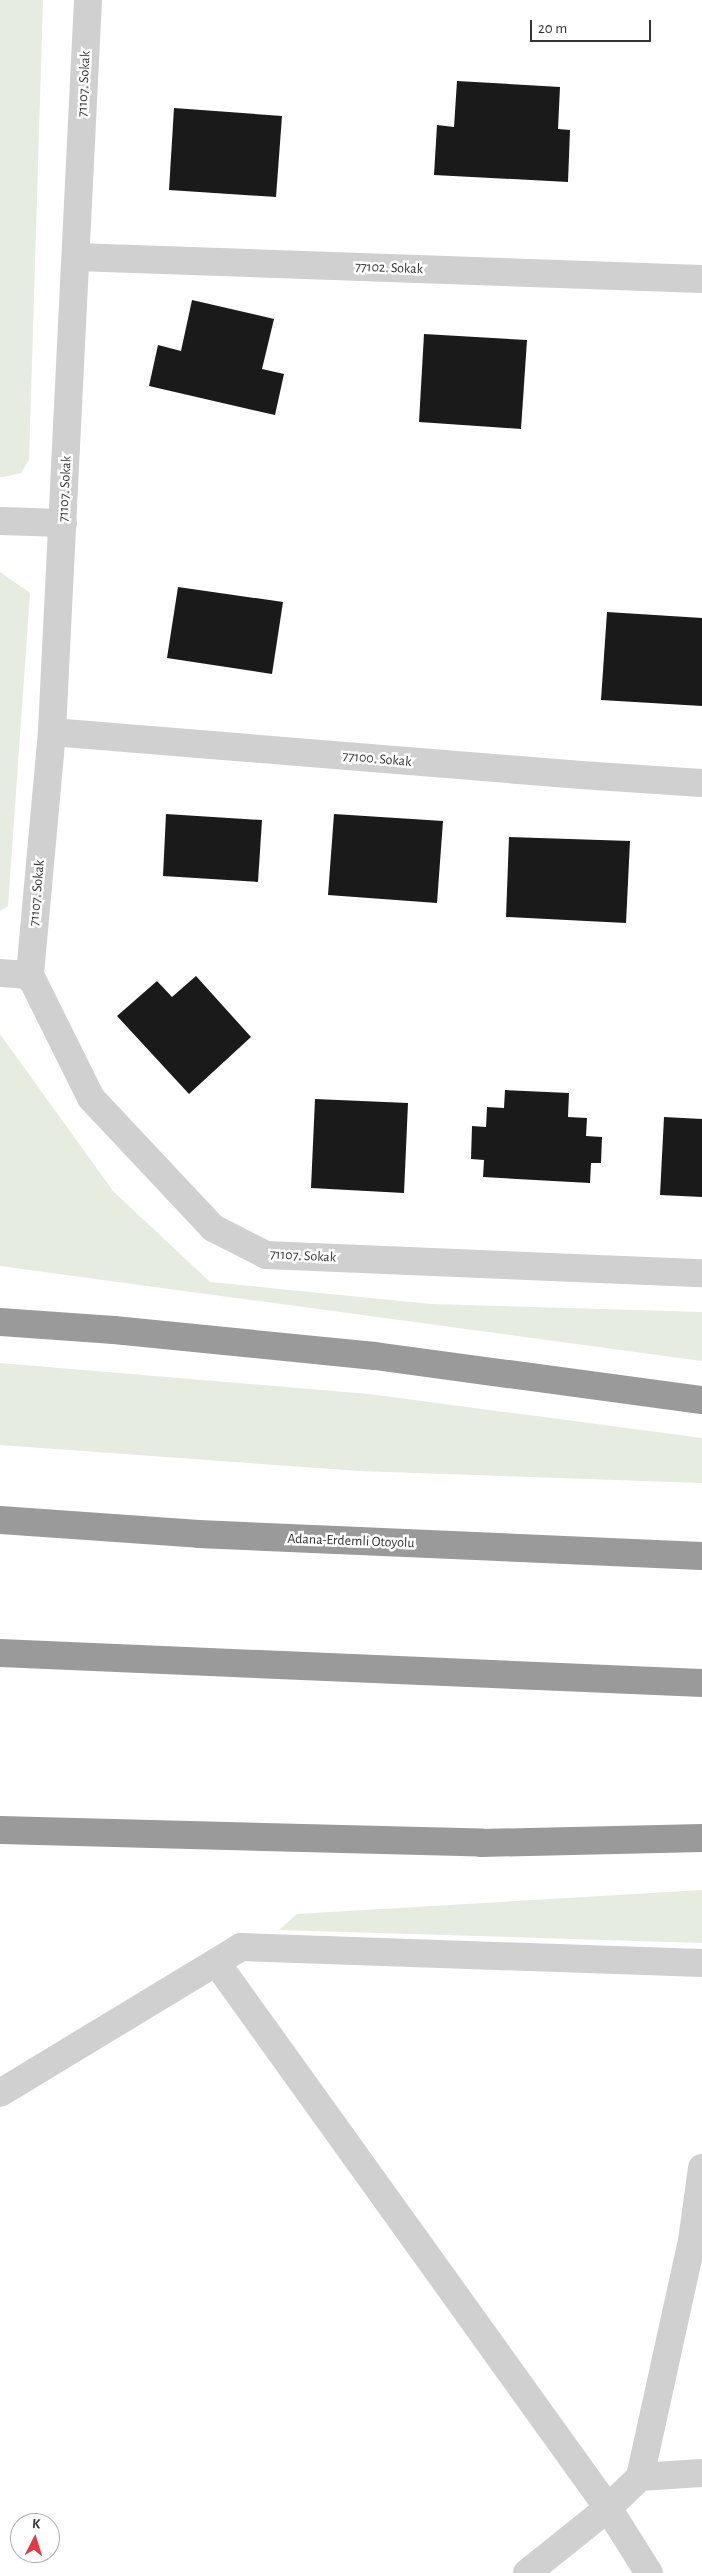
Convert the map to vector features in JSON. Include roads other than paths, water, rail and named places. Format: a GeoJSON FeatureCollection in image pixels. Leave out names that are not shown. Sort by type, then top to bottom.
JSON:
{"type":"FeatureCollection","features":[{"type":"Feature","properties":{"kind":"highway"},"geometry":{"type":"LineString","coordinates":[[0,1322],[114,1330],[375,1356],[702,1400]]}},
{"type":"Feature","properties":{"kind":"highway","name":"Adana-Erdemli Otoyolu"},"geometry":{"type":"LineString","coordinates":[[0,1520],[199,1534],[702,1556]]}},
{"type":"Feature","properties":{"kind":"highway"},"geometry":{"type":"LineString","coordinates":[[0,1653],[702,1683]]}},
{"type":"Feature","properties":{"kind":"highway"},"geometry":{"type":"LineString","coordinates":[[0,1830],[481,1843],[702,1838]]}},
{"type":"Feature","properties":{"kind":"street","name":"71107. Sokak"},"geometry":{"type":"LineString","coordinates":[[88,0],[52,732],[30,975],[91,1098],[213,1228],[266,1255],[702,1273]]}},
{"type":"Feature","properties":{"kind":"street","name":"77102. Sokak"},"geometry":{"type":"LineString","coordinates":[[76,257],[702,278]]}},
{"type":"Feature","properties":{"kind":"street"},"geometry":{"type":"LineString","coordinates":[[0,521],[63,523]]}},
{"type":"Feature","properties":{"kind":"street","name":"77100. Sokak"},"geometry":{"type":"LineString","coordinates":[[52,732],[561,774],[702,783]]}},
{"type":"Feature","properties":{"kind":"street"},"geometry":{"type":"LineString","coordinates":[[0,973],[30,975]]}},
{"type":"Feature","properties":{"kind":"street"},"geometry":{"type":"LineString","coordinates":[[0,2093],[241,1947],[702,1963]]}},
{"type":"Feature","properties":{"kind":"street"},"geometry":{"type":"LineString","coordinates":[[216,1962],[608,2508],[649,2573]]}},
{"type":"Feature","properties":{"kind":"street"},"geometry":{"type":"LineString","coordinates":[[527,2573],[608,2508],[640,2477],[692,2241],[702,2168]]}},
{"type":"Feature","properties":{"kind":"street"},"geometry":{"type":"LineString","coordinates":[[640,2477],[702,2473]]}}]}
